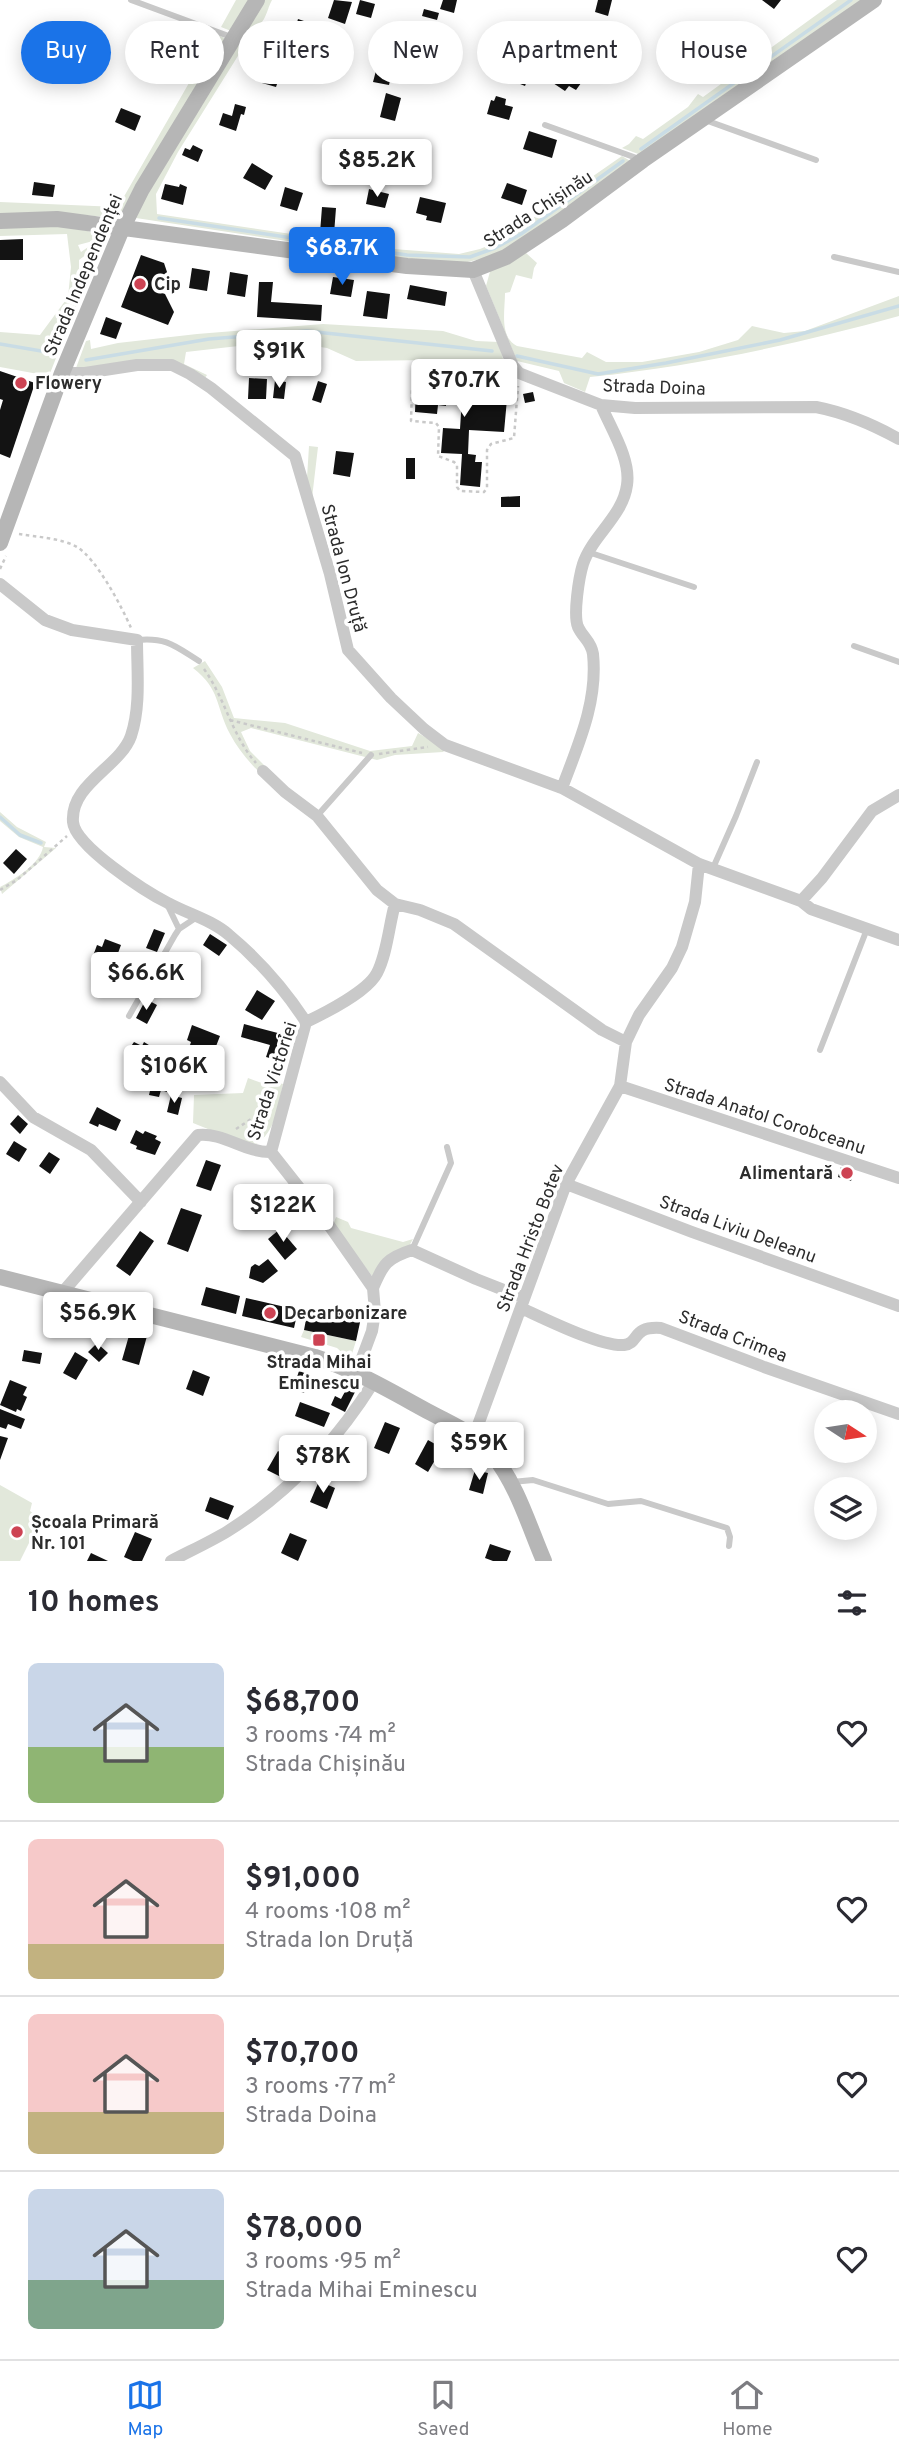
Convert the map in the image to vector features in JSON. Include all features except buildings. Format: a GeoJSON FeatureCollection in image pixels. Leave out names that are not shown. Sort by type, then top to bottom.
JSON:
{"type":"FeatureCollection","features":[{"type":"Feature","properties":{"kind":"main road","name":"Strada Independenței"},"geometry":{"type":"LineString","coordinates":[[5,542],[62,373],[122,229],[142,189],[257,0]]}},
{"type":"Feature","properties":{"kind":"main road","name":"Strada Chișinău"},"geometry":{"type":"LineString","coordinates":[[0,221],[57,219],[407,266],[473,270],[506,257],[562,220],[643,160],[874,0]]}},
{"type":"Feature","properties":{"kind":"main road"},"geometry":{"type":"LineString","coordinates":[[0,1277],[315,1357],[356,1374],[474,1436],[494,1455],[510,1482],[544,1561]]}},
{"type":"Feature","properties":{"kind":"street"},"geometry":{"type":"LineString","coordinates":[[473,270],[513,366],[519,373]]}},
{"type":"Feature","properties":{"kind":"street","name":"Strada Ion Druță"},"geometry":{"type":"LineString","coordinates":[[62,373],[85,373],[137,365],[172,365],[211,388],[295,456],[330,574],[348,650],[391,698],[445,745],[562,788],[699,864],[801,901],[811,909],[899,940]]}},
{"type":"Feature","properties":{"kind":"street","name":"Strada Doina"},"geometry":{"type":"LineString","coordinates":[[519,373],[564,393],[601,405],[635,408],[816,407],[839,411],[866,421],[899,439]]}},
{"type":"Feature","properties":{"kind":"street"},"geometry":{"type":"LineString","coordinates":[[562,788],[591,703],[593,656],[590,642],[579,630],[576,620],[583,564],[588,552],[624,499],[628,484],[626,462],[601,405]]}},
{"type":"Feature","properties":{"kind":"street"},"geometry":{"type":"LineString","coordinates":[[0,584],[45,620],[72,630],[136,640],[135,713],[131,738],[83,793],[76,805],[73,821],[83,842],[101,859],[166,903],[228,933],[272,976],[306,1022]]}},
{"type":"Feature","properties":{"kind":"street"},"geometry":{"type":"LineString","coordinates":[[263,771],[317,816],[377,890],[395,904],[420,910],[454,924],[601,1030],[626,1042]]}},
{"type":"Feature","properties":{"kind":"street"},"geometry":{"type":"LineString","coordinates":[[801,901],[822,878],[872,811],[899,795]]}},
{"type":"Feature","properties":{"kind":"street","name":"Strada Hristo Botev"},"geometry":{"type":"LineString","coordinates":[[474,1436],[566,1184],[620,1086],[626,1042],[639,1015],[682,947],[695,902],[699,864]]}},
{"type":"Feature","properties":{"kind":"street","name":"Strada Victoriei"},"geometry":{"type":"LineString","coordinates":[[62,1293],[198,1136],[205,1134],[260,1153],[271,1152],[306,1022],[365,986],[376,975],[395,904]]}},
{"type":"Feature","properties":{"kind":"street"},"geometry":{"type":"LineString","coordinates":[[0,1082],[33,1116],[91,1150],[141,1202]]}},
{"type":"Feature","properties":{"kind":"street","name":"Strada Anatol Corobceanu"},"geometry":{"type":"LineString","coordinates":[[620,1086],[899,1178]]}},
{"type":"Feature","properties":{"kind":"street"},"geometry":{"type":"LineString","coordinates":[[271,1152],[331,1228],[373,1288]]}},
{"type":"Feature","properties":{"kind":"street","name":"Strada Liviu Deleanu"},"geometry":{"type":"LineString","coordinates":[[566,1184],[692,1233],[899,1306]]}},
{"type":"Feature","properties":{"kind":"street"},"geometry":{"type":"LineString","coordinates":[[356,1374],[372,1331],[375,1312],[373,1288],[383,1265],[396,1255],[412,1250]]}},
{"type":"Feature","properties":{"kind":"street","name":"Strada Crimea"},"geometry":{"type":"LineString","coordinates":[[412,1250],[476,1279],[555,1323],[616,1344],[625,1345],[632,1342],[640,1331],[648,1327],[661,1328],[899,1414]]}},
{"type":"Feature","properties":{"kind":"street"},"geometry":{"type":"LineString","coordinates":[[171,1561],[228,1530],[303,1472],[327,1448],[373,1383]]}},
{"type":"Feature","properties":{"kind":"lane"},"geometry":{"type":"LineString","coordinates":[[131,0],[234,38]]}},
{"type":"Feature","properties":{"kind":"lane"},"geometry":{"type":"LineString","coordinates":[[703,120],[816,160]]}},
{"type":"Feature","properties":{"kind":"lane"},"geometry":{"type":"LineString","coordinates":[[545,125],[643,160]]}},
{"type":"Feature","properties":{"kind":"lane"},"geometry":{"type":"LineString","coordinates":[[834,257],[899,272]]}},
{"type":"Feature","properties":{"kind":"lane"},"geometry":{"type":"LineString","coordinates":[[588,552],[694,587]]}},
{"type":"Feature","properties":{"kind":"lane"},"geometry":{"type":"LineString","coordinates":[[136,640],[155,638],[177,647],[198,662]]}},
{"type":"Feature","properties":{"kind":"lane"},"geometry":{"type":"LineString","coordinates":[[854,646],[899,662]]}},
{"type":"Feature","properties":{"kind":"lane"},"geometry":{"type":"LineString","coordinates":[[317,816],[371,755]]}},
{"type":"Feature","properties":{"kind":"lane"},"geometry":{"type":"LineString","coordinates":[[713,868],[757,762]]}},
{"type":"Feature","properties":{"kind":"lane"},"geometry":{"type":"LineString","coordinates":[[166,903],[179,929]]}},
{"type":"Feature","properties":{"kind":"lane"},"geometry":{"type":"LineString","coordinates":[[130,1016],[179,929],[197,917]]}},
{"type":"Feature","properties":{"kind":"lane"},"geometry":{"type":"LineString","coordinates":[[820,1050],[867,929]]}},
{"type":"Feature","properties":{"kind":"lane"},"geometry":{"type":"LineString","coordinates":[[412,1250],[452,1163],[447,1147]]}},
{"type":"Feature","properties":{"kind":"lane"},"geometry":{"type":"LineString","coordinates":[[510,1482],[533,1480],[608,1504],[641,1501],[727,1528],[729,1546]]}},
{"type":"Feature","properties":{"kind":"path"},"geometry":{"type":"LineString","coordinates":[[517,394],[481,392],[479,371],[471,366],[445,366],[440,382],[412,388],[411,421],[436,423],[439,427],[438,456],[457,465],[457,487],[460,491],[484,492],[487,488],[488,450],[491,444],[513,438],[519,373]]}},
{"type":"Feature","properties":{"kind":"path"},"geometry":{"type":"LineString","coordinates":[[0,569],[5,542],[70,544],[80,548],[96,567],[126,616],[136,640]]}},
{"type":"Feature","properties":{"kind":"path"},"geometry":{"type":"LineString","coordinates":[[198,662],[217,687],[246,751],[263,771]]}},
{"type":"Feature","properties":{"kind":"path"},"geometry":{"type":"LineString","coordinates":[[230,720],[371,755],[445,745]]}},
{"type":"Feature","properties":{"kind":"path"},"geometry":{"type":"LineString","coordinates":[[0,890],[17,880],[75,830]]}},
{"type":"Feature","properties":{"kind":"path"},"geometry":{"type":"LineString","coordinates":[[221,1139],[285,1096]]}},
{"type":"Feature","properties":{"kind":"shaded area"},"geometry":{"type":"Polygon","coordinates":[[[236,0],[250,0],[231,31],[224,28],[224,22],[236,0]]]}},
{"type":"Feature","properties":{"kind":"shaded area"},"geometry":{"type":"Polygon","coordinates":[[[262,0],[272,0],[262,21],[249,21],[262,0]]]}},
{"type":"Feature","properties":{"kind":"shaded area"},"geometry":{"type":"Polygon","coordinates":[[[837,0],[861,0],[772,63],[772,47],[837,0]]]}},
{"type":"Feature","properties":{"kind":"shaded area"},"geometry":{"type":"Polygon","coordinates":[[[238,40],[238,56],[224,78],[224,64],[238,40]]]}},
{"type":"Feature","properties":{"kind":"shaded area"},"geometry":{"type":"Polygon","coordinates":[[[188,84],[199,84],[119,218],[46,212],[0,214],[0,202],[118,207],[188,84]]]}},
{"type":"Feature","properties":{"kind":"shaded area"},"geometry":{"type":"Polygon","coordinates":[[[212,84],[220,84],[178,152],[156,194],[157,214],[393,249],[459,254],[501,240],[622,156],[632,162],[511,247],[485,258],[463,263],[413,260],[136,218],[152,184],[212,84]]]}},
{"type":"Feature","properties":{"kind":"shaded area"},"geometry":{"type":"Polygon","coordinates":[[[721,84],[742,84],[641,155],[622,148],[636,136],[643,139],[688,107],[698,94],[703,97],[721,84]]]}},
{"type":"Feature","properties":{"kind":"shaded area"},"geometry":{"type":"Polygon","coordinates":[[[68,226],[95,233],[99,250],[96,252],[93,241],[78,245],[81,252],[91,245],[91,251],[79,260],[81,273],[77,283],[84,286],[49,376],[0,367],[0,332],[40,335],[68,297],[71,267],[67,234],[0,236],[0,228],[68,226]]]}},
{"type":"Feature","properties":{"kind":"shaded area"},"geometry":{"type":"Polygon","coordinates":[[[526,253],[537,263],[532,279],[516,275],[510,292],[505,293],[504,323],[511,342],[517,346],[582,358],[587,352],[606,362],[642,362],[699,352],[738,340],[752,326],[784,333],[805,331],[899,296],[899,316],[746,353],[590,377],[585,392],[564,383],[559,371],[517,361],[486,286],[491,268],[526,253]]]}},
{"type":"Feature","properties":{"kind":"shaded area"},"geometry":{"type":"Polygon","coordinates":[[[323,324],[443,331],[476,341],[499,342],[503,359],[356,361],[327,348],[281,341],[186,352],[184,364],[207,375],[205,378],[179,365],[76,368],[86,341],[90,340],[91,349],[118,343],[197,334],[323,324]]]}},
{"type":"Feature","properties":{"kind":"shaded area"},"geometry":{"type":"Polygon","coordinates":[[[309,446],[318,447],[312,498],[307,478],[309,446]]]}},
{"type":"Feature","properties":{"kind":"shaded area"},"geometry":{"type":"Polygon","coordinates":[[[205,661],[222,687],[234,718],[285,723],[370,751],[412,746],[418,733],[446,749],[443,752],[395,755],[377,760],[251,728],[241,732],[250,751],[266,767],[260,773],[236,745],[213,691],[193,668],[205,661]]]}},
{"type":"Feature","properties":{"kind":"shaded area"},"geometry":{"type":"Polygon","coordinates":[[[0,812],[17,827],[46,842],[44,847],[56,848],[2,894],[0,887],[32,865],[43,847],[19,837],[0,821],[0,812]]]}},
{"type":"Feature","properties":{"kind":"shaded area"},"geometry":{"type":"Polygon","coordinates":[[[248,1078],[273,1087],[276,1082],[283,1084],[272,1126],[262,1140],[255,1145],[245,1144],[193,1123],[194,1095],[243,1093],[248,1078]]]}},
{"type":"Feature","properties":{"kind":"shaded area"},"geometry":{"type":"Polygon","coordinates":[[[336,1217],[348,1222],[351,1228],[403,1242],[413,1239],[408,1248],[372,1276],[333,1225],[336,1217]]]}},
{"type":"Feature","properties":{"kind":"shaded area"},"geometry":{"type":"Polygon","coordinates":[[[304,1330],[356,1341],[350,1360],[337,1348],[301,1337],[304,1330]]]}},
{"type":"Feature","properties":{"kind":"shaded area","name":"Școala Primară Nr. 101"},"geometry":{"type":"Polygon","coordinates":[[[0,1485],[32,1503],[30,1511],[41,1519],[20,1561],[0,1561],[0,1485]]]}},
{"type":"Feature","properties":{"kind":"waterway"},"geometry":{"type":"LineString","coordinates":[[641,149],[851,0]]}},
{"type":"Feature","properties":{"kind":"waterway"},"geometry":{"type":"LineString","coordinates":[[159,218],[407,255],[470,257],[521,234],[623,161]]}},
{"type":"Feature","properties":{"kind":"waterway"},"geometry":{"type":"LineString","coordinates":[[517,356],[598,374],[780,340],[899,306]]}},
{"type":"Feature","properties":{"kind":"waterway"},"geometry":{"type":"LineString","coordinates":[[86,360],[209,339],[307,331],[492,351]]}},
{"type":"Feature","properties":{"kind":"waterway"},"geometry":{"type":"LineString","coordinates":[[0,344],[53,353]]}},
{"type":"Feature","properties":{"kind":"waterway"},"geometry":{"type":"LineString","coordinates":[[0,817],[20,835],[41,843]]}},
{"type":"Feature","properties":{"kind":"place","name":"Cip"},"geometry":{"type":"Point","coordinates":[140,284]}},
{"type":"Feature","properties":{"kind":"place","name":"Flowery"},"geometry":{"type":"Point","coordinates":[21,383]}},
{"type":"Feature","properties":{"kind":"place","name":"Alimentară"},"geometry":{"type":"Point","coordinates":[847,1173]}},
{"type":"Feature","properties":{"kind":"place","name":"Decarbonizare"},"geometry":{"type":"Point","coordinates":[270,1313]}},
{"type":"Feature","properties":{"kind":"place","name":"Strada Mihai Eminescu"},"geometry":{"type":"Point","coordinates":[319,1340]}},
{"type":"Feature","properties":{"kind":"place","name":"Școala Primară Nr. 101"},"geometry":{"type":"Point","coordinates":[17,1532]}}]}
